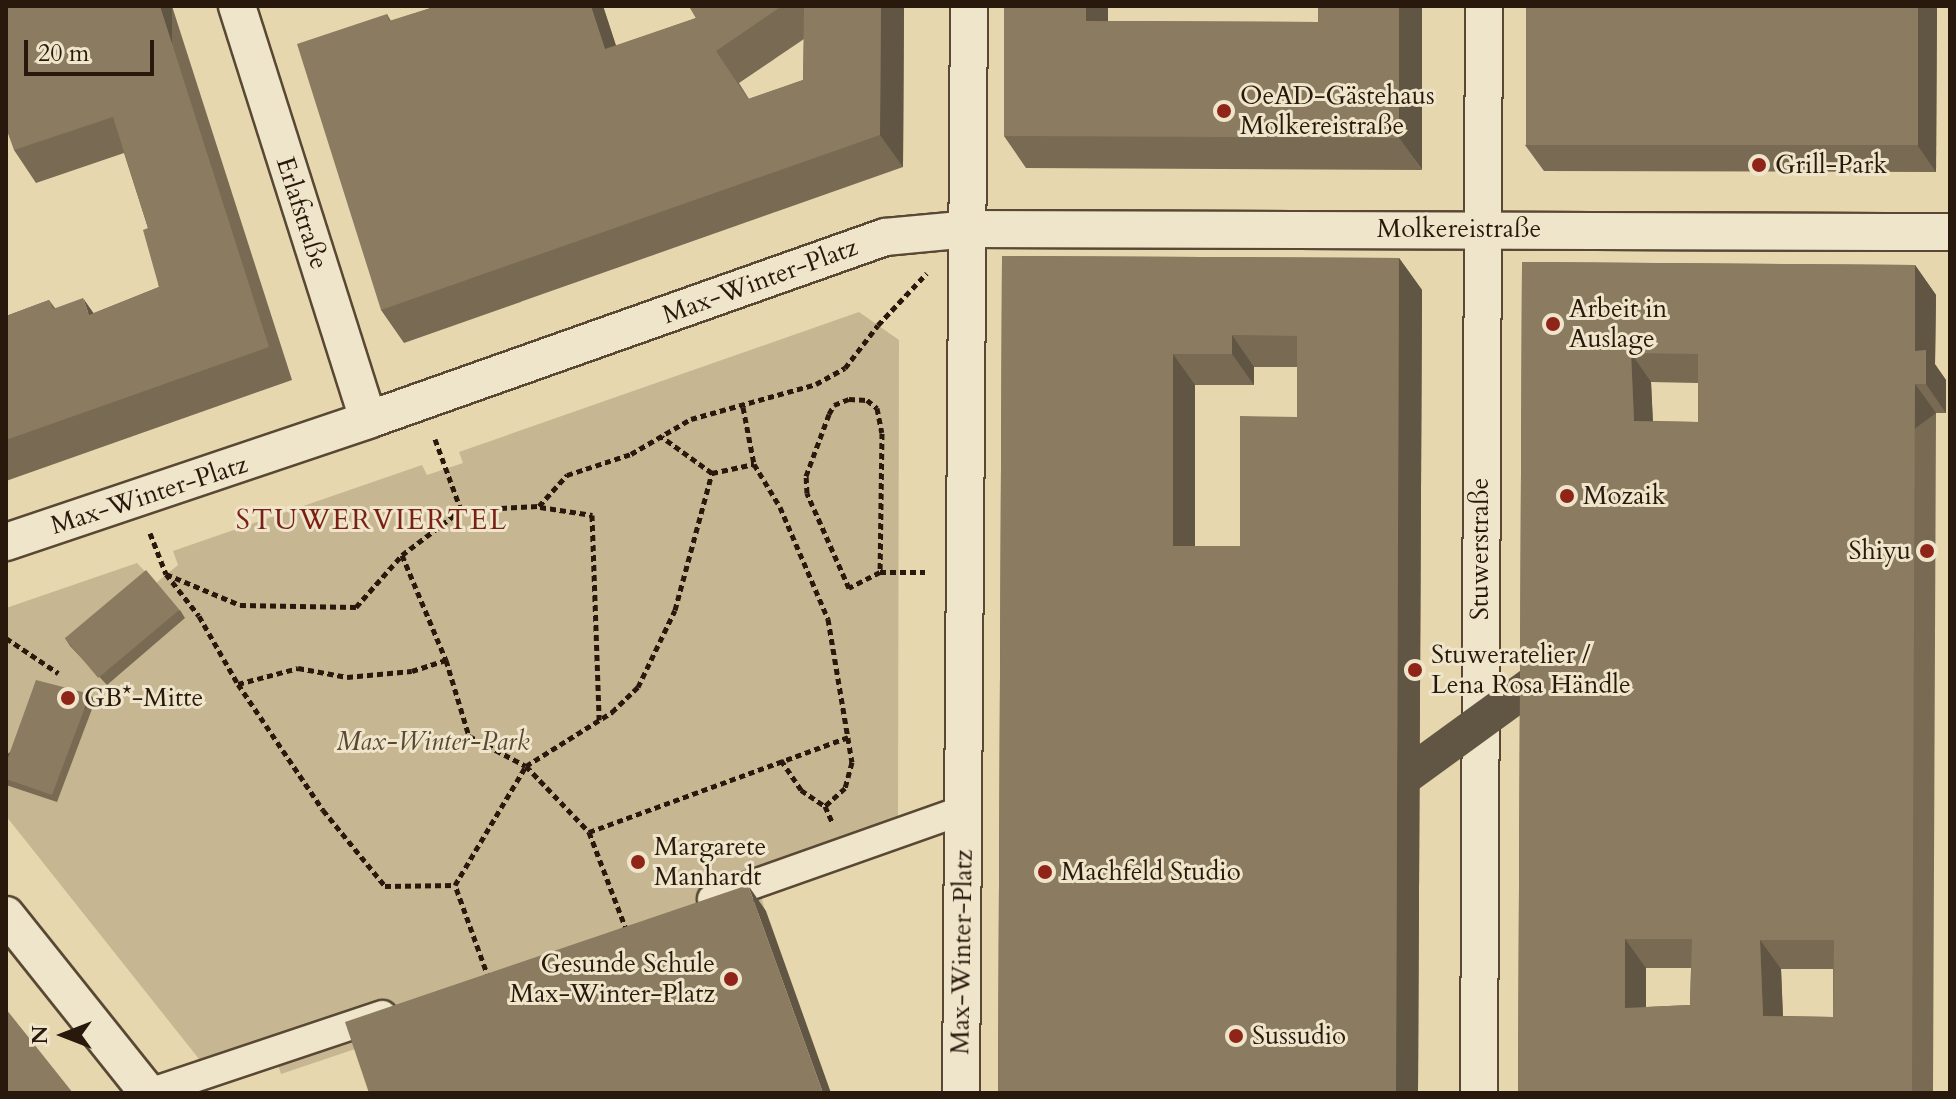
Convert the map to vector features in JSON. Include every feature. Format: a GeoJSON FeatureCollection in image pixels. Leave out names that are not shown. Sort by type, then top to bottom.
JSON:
{"type":"FeatureCollection","features":[{"type":"Feature","properties":{"kind":"street","name":"Erlafstraße"},"geometry":{"type":"LineString","coordinates":[[237,6],[368,420]]}},
{"type":"Feature","properties":{"kind":"street"},"geometry":{"type":"LineString","coordinates":[[969,6],[969,229]]}},
{"type":"Feature","properties":{"kind":"street","name":"Stuwerstraße"},"geometry":{"type":"LineString","coordinates":[[1479,1093],[1484,6]]}},
{"type":"Feature","properties":{"kind":"street","name":"Max-Winter-Platz"},"geometry":{"type":"LineString","coordinates":[[6,542],[368,420],[885,237],[969,229],[961,1093]]}},
{"type":"Feature","properties":{"kind":"street","name":"Molkereistraße"},"geometry":{"type":"LineString","coordinates":[[969,229],[1950,232]]}},
{"type":"Feature","properties":{"kind":"street","name":"Max-Winter-Platz"},"geometry":{"type":"LineString","coordinates":[[684,908],[964,810]]}},
{"type":"Feature","properties":{"kind":"street"},"geometry":{"type":"LineString","coordinates":[[6,915],[148,1093],[402,1009]]}},
{"type":"Feature","properties":{"kind":"path"},"geometry":{"type":"LineString","coordinates":[[539,506],[567,475],[631,454],[691,419],[743,407],[816,384],[845,368],[878,325],[969,229]]}},
{"type":"Feature","properties":{"kind":"path"},"geometry":{"type":"LineString","coordinates":[[880,572],[882,433],[877,408],[867,400],[849,399],[834,405],[806,476],[807,493],[849,588],[880,572],[966,572]]}},
{"type":"Feature","properties":{"kind":"path"},"geometry":{"type":"LineString","coordinates":[[422,401],[461,510]]}},
{"type":"Feature","properties":{"kind":"path"},"geometry":{"type":"LineString","coordinates":[[743,407],[754,464],[780,507],[828,619],[852,762],[845,788],[825,806]]}},
{"type":"Feature","properties":{"kind":"path"},"geometry":{"type":"LineString","coordinates":[[661,437],[712,473],[754,464]]}},
{"type":"Feature","properties":{"kind":"path"},"geometry":{"type":"LineString","coordinates":[[455,885],[526,766],[599,720],[638,687],[675,610],[712,473]]}},
{"type":"Feature","properties":{"kind":"path"},"geometry":{"type":"LineString","coordinates":[[137,500],[166,574],[199,616],[238,684],[323,810],[385,886],[455,885]]}},
{"type":"Feature","properties":{"kind":"path"},"geometry":{"type":"LineString","coordinates":[[166,574],[240,605],[356,607],[402,555],[461,510],[539,506],[592,515],[599,720]]}},
{"type":"Feature","properties":{"kind":"path"},"geometry":{"type":"LineString","coordinates":[[402,555],[446,660],[469,736],[526,766],[589,832],[626,929]]}},
{"type":"Feature","properties":{"kind":"path"},"geometry":{"type":"LineString","coordinates":[[6,638],[58,673]]}},
{"type":"Feature","properties":{"kind":"path"},"geometry":{"type":"LineString","coordinates":[[238,684],[298,668],[347,677],[412,671],[446,660]]}},
{"type":"Feature","properties":{"kind":"path"},"geometry":{"type":"LineString","coordinates":[[589,832],[848,737]]}},
{"type":"Feature","properties":{"kind":"path"},"geometry":{"type":"LineString","coordinates":[[781,760],[801,790],[825,806],[845,852]]}},
{"type":"Feature","properties":{"kind":"path"},"geometry":{"type":"LineString","coordinates":[[455,885],[489,980]]}},
{"type":"Feature","properties":{"kind":"green space","name":"Max-Winter-Park"},"geometry":{"type":"Polygon","coordinates":[[[859,312],[899,340],[898,819],[761,895],[765,911],[281,1074],[278,1065],[234,1079],[224,1053],[199,1059],[6,816],[6,608],[137,563],[156,583],[178,565],[173,551],[422,465],[427,475],[463,463],[459,452],[859,312]]]}},
{"type":"Feature","properties":{"kind":"building"},"geometry":{"type":"Polygon","coordinates":[[[6,6],[160,6],[269,347],[6,440],[6,316],[49,300],[53,309],[83,298],[89,315],[159,287],[143,230],[148,228],[113,117],[14,150],[6,128],[6,6]]]}},
{"type":"Feature","properties":{"kind":"building"},"geometry":{"type":"Polygon","coordinates":[[[437,6],[591,6],[605,49],[696,18],[689,6],[782,6],[716,51],[748,99],[803,80],[804,6],[881,6],[880,135],[381,310],[297,44],[387,14],[389,21],[437,6]]]}},
{"type":"Feature","properties":{"kind":"building","name":"OeAD-Gästehaus Molkereistraße"},"geometry":{"type":"Polygon","coordinates":[[[1004,6],[1086,6],[1086,21],[1318,22],[1318,6],[1399,6],[1399,138],[1004,136],[1004,6]]]}},
{"type":"Feature","properties":{"kind":"building"},"geometry":{"type":"Polygon","coordinates":[[[1526,6],[1918,6],[1918,145],[1526,145],[1526,6]]]}},
{"type":"Feature","properties":{"kind":"building"},"geometry":{"type":"Polygon","coordinates":[[[1002,256],[1399,258],[1396,1092],[998,1091],[1002,256]],[[1232,335],[1232,354],[1173,354],[1173,546],[1240,546],[1240,416],[1297,417],[1297,336],[1232,335]]]}},
{"type":"Feature","properties":{"kind":"building"},"geometry":{"type":"Polygon","coordinates":[[[1522,262],[1915,265],[1915,351],[1926,350],[1926,384],[1915,384],[1912,1093],[1518,1093],[1522,262]],[[1631,353],[1634,421],[1698,422],[1698,354],[1631,353]],[[1625,939],[1625,1008],[1690,1005],[1692,939],[1625,939]],[[1760,940],[1763,1016],[1833,1017],[1834,940],[1760,940]]]}},
{"type":"Feature","properties":{"kind":"building"},"geometry":{"type":"Polygon","coordinates":[[[146,570],[179,610],[98,678],[65,638],[146,570]]]}},
{"type":"Feature","properties":{"kind":"building"},"geometry":{"type":"Polygon","coordinates":[[[36,680],[90,694],[52,795],[6,779],[6,763],[36,680]]]}},
{"type":"Feature","properties":{"kind":"building","name":"Gesunde Schule Max-Winter-Platz"},"geometry":{"type":"Polygon","coordinates":[[[748,885],[823,1093],[369,1093],[345,1022],[748,885]]]}},
{"type":"Feature","properties":{"kind":"building"},"geometry":{"type":"Polygon","coordinates":[[[6,1009],[73,1093],[6,1093],[6,1009]]]}},
{"type":"Feature","properties":{"kind":"place","name":"OeAD-Gästehaus Molkereistraße"},"geometry":{"type":"Point","coordinates":[1224,111]}},
{"type":"Feature","properties":{"kind":"place","name":"Grill-Park"},"geometry":{"type":"Point","coordinates":[1759,165]}},
{"type":"Feature","properties":{"kind":"place","name":"Arbeit in Auslage"},"geometry":{"type":"Point","coordinates":[1553,324]}},
{"type":"Feature","properties":{"kind":"place","name":"Mozaik"},"geometry":{"type":"Point","coordinates":[1567,496]}},
{"type":"Feature","properties":{"kind":"place","name":"Shiyu"},"geometry":{"type":"Point","coordinates":[1927,551]}},
{"type":"Feature","properties":{"kind":"place","name":"Stuweratelier / Lena Rosa Händle"},"geometry":{"type":"Point","coordinates":[1415,670]}},
{"type":"Feature","properties":{"kind":"place","name":"GB*-Mitte"},"geometry":{"type":"Point","coordinates":[68,698]}},
{"type":"Feature","properties":{"kind":"place","name":"Margarete Manhardt"},"geometry":{"type":"Point","coordinates":[638,862]}},
{"type":"Feature","properties":{"kind":"place","name":"Machfeld Studio"},"geometry":{"type":"Point","coordinates":[1045,872]}},
{"type":"Feature","properties":{"kind":"place","name":"Gesunde Schule Max-Winter-Platz"},"geometry":{"type":"Point","coordinates":[731,979]}},
{"type":"Feature","properties":{"kind":"place","name":"Sussudio"},"geometry":{"type":"Point","coordinates":[1236,1036]}},
{"type":"Feature","properties":{"kind":"district","name":"STUWERVIERTEL"},"geometry":{"type":"Point","coordinates":[372,520]}}]}
